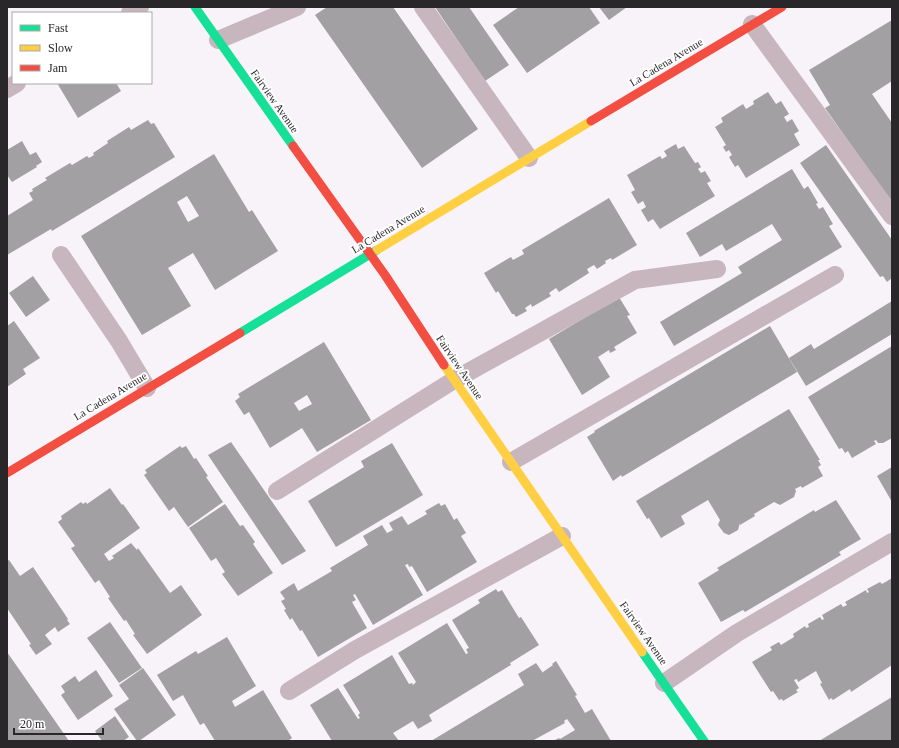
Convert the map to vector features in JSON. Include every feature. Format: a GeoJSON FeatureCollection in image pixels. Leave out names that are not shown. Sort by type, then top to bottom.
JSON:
{"type":"FeatureCollection","features":[{"type":"Feature","properties":{"kind":"street","name":"Fairview Avenue"},"geometry":{"type":"LineString","coordinates":[[195,7],[352,232],[370,254],[454,380],[704,741]]}},
{"type":"Feature","properties":{"kind":"street","name":"La Cadena Avenue"},"geometry":{"type":"LineString","coordinates":[[7,473],[528,158],[782,7]]}},
{"type":"Feature","properties":{"kind":"lane"},"geometry":{"type":"LineString","coordinates":[[218,40],[297,7]]}},
{"type":"Feature","properties":{"kind":"lane"},"geometry":{"type":"LineString","coordinates":[[423,7],[528,158]]}},
{"type":"Feature","properties":{"kind":"lane"},"geometry":{"type":"LineString","coordinates":[[752,24],[892,216]]}},
{"type":"Feature","properties":{"kind":"lane"},"geometry":{"type":"LineString","coordinates":[[61,255],[119,341],[147,388]]}},
{"type":"Feature","properties":{"kind":"lane"},"geometry":{"type":"LineString","coordinates":[[277,491],[454,380],[635,280],[717,269]]}},
{"type":"Feature","properties":{"kind":"lane"},"geometry":{"type":"LineString","coordinates":[[511,462],[835,275]]}},
{"type":"Feature","properties":{"kind":"lane"},"geometry":{"type":"LineString","coordinates":[[289,691],[356,650],[562,536]]}},
{"type":"Feature","properties":{"kind":"lane"},"geometry":{"type":"LineString","coordinates":[[664,683],[737,633],[892,542]]}},
{"type":"Feature","properties":{"kind":"building"},"geometry":{"type":"Polygon","coordinates":[[[327,7],[393,7],[478,129],[422,168],[315,15],[327,7]]]}},
{"type":"Feature","properties":{"kind":"building"},"geometry":{"type":"Polygon","coordinates":[[[435,7],[469,7],[509,65],[485,81],[435,7]]]}},
{"type":"Feature","properties":{"kind":"building"},"geometry":{"type":"Polygon","coordinates":[[[519,7],[589,7],[600,23],[527,73],[493,25],[519,7]]]}},
{"type":"Feature","properties":{"kind":"building"},"geometry":{"type":"Polygon","coordinates":[[[599,7],[627,7],[609,20],[599,7]]]}},
{"type":"Feature","properties":{"kind":"building"},"geometry":{"type":"Polygon","coordinates":[[[892,20],[892,81],[872,94],[892,123],[892,203],[825,108],[830,105],[809,70],[892,20]]]}},
{"type":"Feature","properties":{"kind":"building"},"geometry":{"type":"Polygon","coordinates":[[[58,84],[117,84],[121,91],[78,118],[58,84]]]}},
{"type":"Feature","properties":{"kind":"building"},"geometry":{"type":"Polygon","coordinates":[[[768,92],[776,104],[781,101],[789,114],[784,117],[787,122],[792,119],[799,131],[794,134],[800,145],[746,178],[738,165],[735,167],[729,157],[732,155],[729,150],[726,152],[723,147],[726,145],[715,127],[723,122],[721,118],[743,104],[746,109],[754,104],[753,101],[768,92]]]}},
{"type":"Feature","properties":{"kind":"building"},"geometry":{"type":"Polygon","coordinates":[[[148,120],[151,124],[154,123],[175,157],[52,231],[51,229],[7,255],[7,216],[33,200],[29,193],[33,191],[32,189],[47,180],[45,178],[70,163],[72,165],[87,156],[89,158],[94,155],[93,153],[108,143],[107,141],[129,127],[131,130],[148,120]]]}},
{"type":"Feature","properties":{"kind":"building"},"geometry":{"type":"Polygon","coordinates":[[[22,141],[30,155],[36,152],[42,162],[36,166],[37,167],[12,182],[7,175],[7,150],[22,141]]]}},
{"type":"Feature","properties":{"kind":"building"},"geometry":{"type":"Polygon","coordinates":[[[676,144],[678,149],[684,146],[695,163],[698,162],[701,167],[698,169],[701,173],[705,171],[711,181],[707,183],[715,196],[660,229],[653,219],[648,222],[641,210],[646,207],[643,201],[638,204],[631,192],[635,190],[627,175],[660,156],[662,159],[667,156],[664,151],[676,144]]]}},
{"type":"Feature","properties":{"kind":"building"},"geometry":{"type":"Polygon","coordinates":[[[826,145],[892,240],[892,278],[887,282],[883,276],[880,277],[800,163],[826,145]]]}},
{"type":"Feature","properties":{"kind":"building"},"geometry":{"type":"Polygon","coordinates":[[[214,154],[249,212],[252,210],[278,251],[215,290],[193,253],[168,268],[191,306],[142,335],[81,236],[214,154]],[[187,196],[177,202],[188,222],[199,216],[187,196]]]}},
{"type":"Feature","properties":{"kind":"building"},"geometry":{"type":"Polygon","coordinates":[[[792,169],[804,189],[808,186],[818,203],[816,204],[819,209],[823,207],[833,224],[829,226],[842,247],[674,346],[660,322],[742,273],[738,267],[782,240],[772,224],[726,251],[722,244],[700,257],[686,233],[792,169]]]}},
{"type":"Feature","properties":{"kind":"building"},"geometry":{"type":"Polygon","coordinates":[[[609,198],[637,245],[612,260],[611,258],[605,261],[606,263],[597,269],[594,265],[587,269],[589,273],[559,292],[556,288],[549,293],[551,296],[532,307],[531,304],[525,308],[527,311],[516,317],[512,314],[498,291],[496,293],[484,273],[511,257],[513,260],[524,254],[522,250],[609,198]]]}},
{"type":"Feature","properties":{"kind":"building"},"geometry":{"type":"Polygon","coordinates":[[[33,276],[50,300],[26,317],[9,293],[33,276]]]}},
{"type":"Feature","properties":{"kind":"building"},"geometry":{"type":"Polygon","coordinates":[[[619,297],[630,315],[627,316],[637,333],[614,347],[616,350],[610,353],[609,350],[598,357],[610,377],[582,395],[549,339],[619,297]]]}},
{"type":"Feature","properties":{"kind":"building"},"geometry":{"type":"Polygon","coordinates":[[[892,301],[892,334],[806,386],[789,358],[811,344],[814,349],[892,301]]]}},
{"type":"Feature","properties":{"kind":"building"},"geometry":{"type":"Polygon","coordinates":[[[14,321],[40,358],[23,369],[26,374],[7,387],[7,326],[14,321]]]}},
{"type":"Feature","properties":{"kind":"building"},"geometry":{"type":"Polygon","coordinates":[[[770,326],[797,372],[613,481],[587,437],[595,432],[594,431],[770,326]]]}},
{"type":"Feature","properties":{"kind":"building"},"geometry":{"type":"Polygon","coordinates":[[[324,342],[371,420],[317,452],[302,428],[270,448],[249,412],[244,415],[235,401],[240,397],[238,394],[324,342]],[[307,395],[294,403],[299,411],[312,404],[307,395]]]}},
{"type":"Feature","properties":{"kind":"building"},"geometry":{"type":"Polygon","coordinates":[[[892,346],[892,438],[883,443],[878,443],[876,440],[874,441],[876,444],[852,458],[848,451],[845,453],[842,448],[839,449],[808,397],[892,346]]]}},
{"type":"Feature","properties":{"kind":"building"},"geometry":{"type":"Polygon","coordinates":[[[789,409],[820,460],[818,460],[821,465],[818,467],[823,476],[802,488],[801,486],[795,489],[796,491],[794,497],[780,505],[774,502],[754,514],[755,516],[740,525],[740,523],[738,530],[729,535],[724,533],[718,525],[720,520],[708,500],[681,516],[685,524],[661,538],[649,518],[647,519],[636,501],[789,409]]]}},
{"type":"Feature","properties":{"kind":"building"},"geometry":{"type":"Polygon","coordinates":[[[231,442],[306,551],[282,565],[208,455],[231,442]]]}},
{"type":"Feature","properties":{"kind":"building"},"geometry":{"type":"Polygon","coordinates":[[[392,443],[423,495],[336,547],[308,501],[364,467],[361,461],[392,443]]]}},
{"type":"Feature","properties":{"kind":"building"},"geometry":{"type":"Polygon","coordinates":[[[180,446],[182,448],[186,446],[194,459],[196,458],[208,476],[206,477],[223,502],[188,527],[174,507],[169,511],[144,475],[147,473],[145,470],[180,446]]]}},
{"type":"Feature","properties":{"kind":"building"},"geometry":{"type":"Polygon","coordinates":[[[892,467],[892,502],[877,476],[892,467]]]}},
{"type":"Feature","properties":{"kind":"building"},"geometry":{"type":"Polygon","coordinates":[[[110,488],[140,528],[104,554],[109,561],[114,558],[112,556],[131,543],[137,550],[138,548],[170,593],[181,585],[202,615],[147,654],[133,635],[135,634],[126,620],[124,621],[108,598],[110,597],[99,580],[95,583],[71,548],[75,546],[58,522],[62,519],[61,516],[81,502],[83,504],[86,502],[87,504],[110,488]]]}},
{"type":"Feature","properties":{"kind":"building"},"geometry":{"type":"Polygon","coordinates":[[[836,500],[861,539],[839,552],[841,555],[745,612],[743,610],[721,622],[698,583],[719,570],[717,568],[814,510],[815,512],[836,500]]]}},
{"type":"Feature","properties":{"kind":"building"},"geometry":{"type":"Polygon","coordinates":[[[439,503],[441,506],[445,504],[454,520],[457,518],[466,533],[461,536],[477,562],[427,592],[412,566],[409,567],[408,564],[405,565],[423,595],[373,625],[355,594],[353,595],[356,600],[352,602],[367,628],[318,657],[302,630],[300,631],[292,618],[290,620],[284,610],[286,609],[281,601],[285,599],[280,592],[294,583],[298,591],[332,571],[330,568],[368,545],[363,536],[382,525],[387,533],[393,530],[389,523],[402,516],[408,525],[427,514],[425,511],[439,503]]]}},
{"type":"Feature","properties":{"kind":"building"},"geometry":{"type":"Polygon","coordinates":[[[225,504],[240,526],[243,525],[255,542],[253,544],[273,573],[238,596],[222,574],[225,572],[216,558],[211,561],[189,528],[225,504]]]}},
{"type":"Feature","properties":{"kind":"building"},"geometry":{"type":"Polygon","coordinates":[[[9,560],[20,576],[33,567],[70,624],[58,632],[55,627],[45,635],[52,644],[36,655],[29,645],[31,644],[7,608],[7,561],[9,560]]]}},
{"type":"Feature","properties":{"kind":"building"},"geometry":{"type":"Polygon","coordinates":[[[892,578],[892,665],[851,692],[850,689],[833,700],[831,698],[829,700],[820,684],[822,683],[816,671],[798,682],[797,679],[794,680],[799,688],[796,690],[798,692],[783,701],[782,699],[779,700],[773,691],[771,692],[752,662],[772,650],[770,647],[779,642],[781,645],[794,637],[793,634],[805,626],[806,628],[809,627],[808,624],[820,617],[822,620],[824,619],[822,615],[841,604],[843,607],[847,605],[845,602],[866,590],[867,593],[869,592],[867,589],[880,582],[882,584],[892,578]]]}},
{"type":"Feature","properties":{"kind":"building"},"geometry":{"type":"Polygon","coordinates":[[[496,589],[498,592],[502,590],[519,618],[521,617],[539,645],[510,663],[511,665],[429,715],[432,721],[418,729],[413,721],[393,733],[399,741],[332,741],[310,705],[338,688],[358,719],[360,718],[358,715],[360,713],[343,685],[392,655],[409,684],[412,683],[413,685],[416,682],[398,653],[447,623],[466,654],[468,653],[466,649],[469,648],[452,620],[480,603],[478,600],[496,589]]]}},
{"type":"Feature","properties":{"kind":"building"},"geometry":{"type":"Polygon","coordinates":[[[110,622],[142,668],[119,683],[87,638],[110,622]]]}},
{"type":"Feature","properties":{"kind":"building"},"geometry":{"type":"Polygon","coordinates":[[[227,637],[256,686],[232,701],[235,707],[263,690],[292,738],[288,741],[215,741],[204,723],[200,725],[183,695],[173,701],[157,675],[196,651],[198,654],[227,637]]]}},
{"type":"Feature","properties":{"kind":"building"},"geometry":{"type":"Polygon","coordinates":[[[7,652],[69,741],[7,741],[7,652]]]}},
{"type":"Feature","properties":{"kind":"building"},"geometry":{"type":"Polygon","coordinates":[[[556,661],[577,695],[575,696],[585,713],[592,709],[611,741],[553,741],[559,738],[560,739],[575,730],[567,719],[564,721],[565,723],[532,741],[431,741],[524,685],[518,674],[536,663],[543,673],[556,661]]]}},
{"type":"Feature","properties":{"kind":"building"},"geometry":{"type":"Polygon","coordinates":[[[143,668],[176,715],[137,741],[114,709],[129,699],[119,685],[143,668]]]}},
{"type":"Feature","properties":{"kind":"building"},"geometry":{"type":"Polygon","coordinates":[[[96,670],[113,696],[78,720],[61,695],[65,692],[61,686],[75,676],[79,682],[96,670]]]}},
{"type":"Feature","properties":{"kind":"building"},"geometry":{"type":"Polygon","coordinates":[[[892,697],[892,741],[819,741],[892,697]]]}},
{"type":"Feature","properties":{"kind":"building"},"geometry":{"type":"Polygon","coordinates":[[[115,716],[129,737],[123,741],[102,741],[95,731],[115,716]]]}},
{"type":"Feature","properties":{"kind":"traffic: fast"},"geometry":{"type":"LineString","coordinates":[[195,7],[293,146]]}},
{"type":"Feature","properties":{"kind":"traffic: fast"},"geometry":{"type":"LineString","coordinates":[[240,333],[377,250]]}},
{"type":"Feature","properties":{"kind":"traffic: fast"},"geometry":{"type":"LineString","coordinates":[[642,652],[704,741]]}},
{"type":"Feature","properties":{"kind":"traffic: slow"},"geometry":{"type":"LineString","coordinates":[[377,250],[591,121]]}},
{"type":"Feature","properties":{"kind":"traffic: slow"},"geometry":{"type":"LineString","coordinates":[[444,365],[642,652]]}},
{"type":"Feature","properties":{"kind":"traffic: jam"},"geometry":{"type":"LineString","coordinates":[[591,121],[782,7]]}},
{"type":"Feature","properties":{"kind":"traffic: jam"},"geometry":{"type":"LineString","coordinates":[[293,146],[385,275],[444,365]]}},
{"type":"Feature","properties":{"kind":"traffic: jam"},"geometry":{"type":"LineString","coordinates":[[7,473],[240,333]]}}]}
